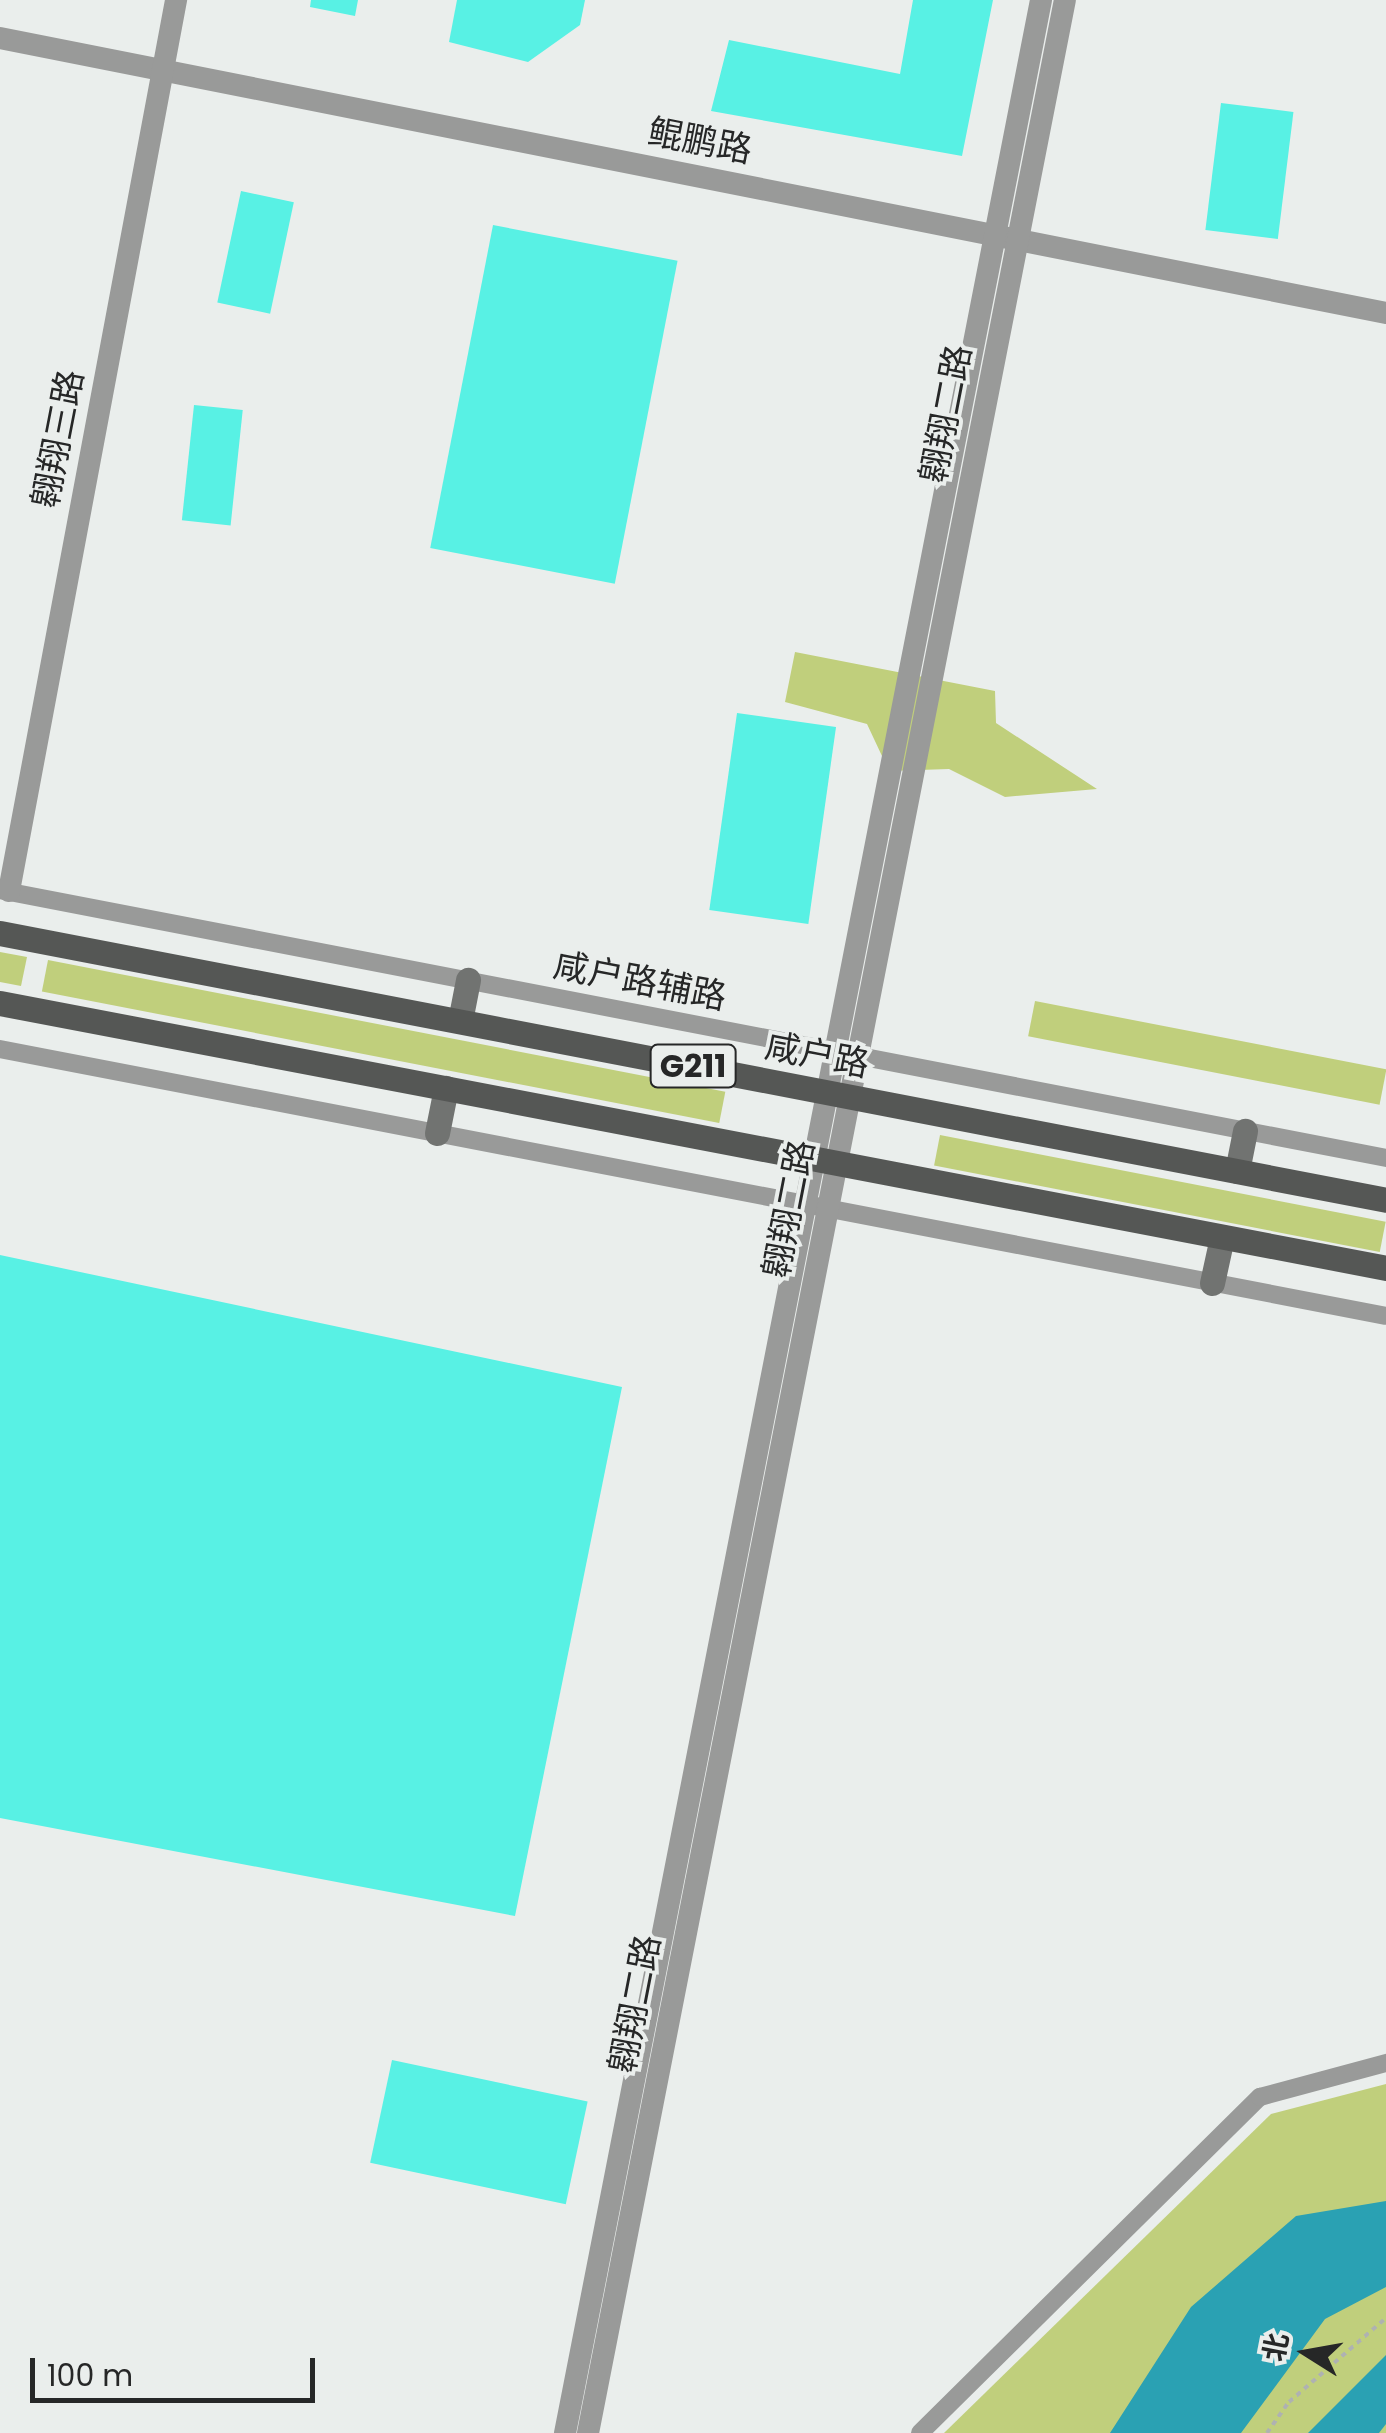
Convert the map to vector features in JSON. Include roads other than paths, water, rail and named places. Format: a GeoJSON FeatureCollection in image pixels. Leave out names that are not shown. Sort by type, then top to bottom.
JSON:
{"type":"FeatureCollection","features":[{"type":"Feature","properties":{"kind":"main road","name":"咸户路"},"geometry":{"type":"LineString","coordinates":[[0,932],[1386,1200]]}},
{"type":"Feature","properties":{"kind":"main road"},"geometry":{"type":"LineString","coordinates":[[460,1022],[468,980]]}},
{"type":"Feature","properties":{"kind":"main road","name":"G211"},"geometry":{"type":"LineString","coordinates":[[0,1003],[1386,1268]]}},
{"type":"Feature","properties":{"kind":"main road"},"geometry":{"type":"LineString","coordinates":[[437,1133],[446,1088]]}},
{"type":"Feature","properties":{"kind":"main road"},"geometry":{"type":"LineString","coordinates":[[1237,1171],[1245,1131]]}},
{"type":"Feature","properties":{"kind":"main road"},"geometry":{"type":"LineString","coordinates":[[1212,1283],[1222,1237]]}},
{"type":"Feature","properties":{"kind":"street","name":"翱翔三路"},"geometry":{"type":"LineString","coordinates":[[4,890],[176,0]]}},
{"type":"Feature","properties":{"kind":"street","name":"翱翔二路"},"geometry":{"type":"LineString","coordinates":[[1006,238],[1041,0]]}},
{"type":"Feature","properties":{"kind":"street","name":"翱翔二路"},"geometry":{"type":"LineString","coordinates":[[565,2433],[815,1206],[1006,238],[1065,0]]}},
{"type":"Feature","properties":{"kind":"street","name":"鲲鹏路"},"geometry":{"type":"LineString","coordinates":[[0,38],[1386,313]]}},
{"type":"Feature","properties":{"kind":"street","name":"咸户路辅路"},"geometry":{"type":"LineString","coordinates":[[4,890],[1386,1158]]}},
{"type":"Feature","properties":{"kind":"street"},"geometry":{"type":"LineString","coordinates":[[0,1048],[1386,1316]]}},
{"type":"Feature","properties":{"kind":"street","name":"翱翔二路"},"geometry":{"type":"LineString","coordinates":[[588,2433],[815,1206]]}},
{"type":"Feature","properties":{"kind":"street"},"geometry":{"type":"LineString","coordinates":[[920,2433],[1260,2097],[1386,2063]]}},
{"type":"Feature","properties":{"kind":"water"},"geometry":{"type":"Polygon","coordinates":[[[1386,2201],[1386,2287],[1325,2319],[1241,2433],[1110,2433],[1191,2307],[1296,2216],[1386,2201]]]}},
{"type":"Feature","properties":{"kind":"water"},"geometry":{"type":"Polygon","coordinates":[[[1386,2355],[1386,2424],[1379,2433],[1308,2433],[1386,2355]]]}}]}
